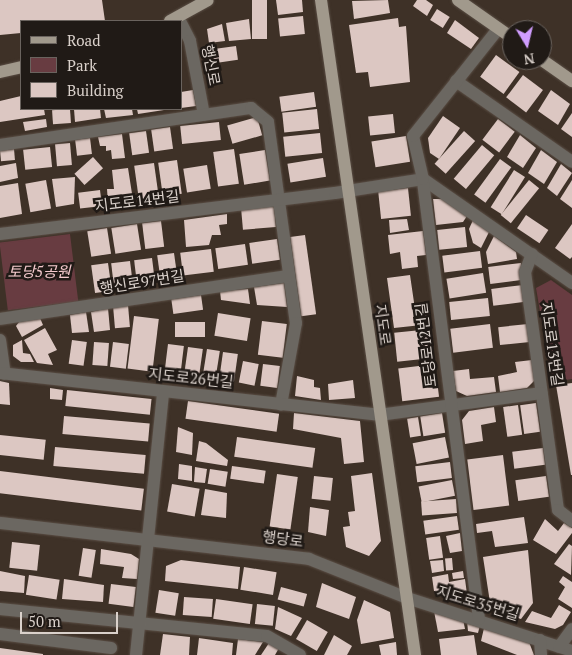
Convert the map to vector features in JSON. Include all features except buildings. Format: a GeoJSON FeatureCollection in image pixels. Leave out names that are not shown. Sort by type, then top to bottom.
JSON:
{"type":"FeatureCollection","features":[{"type":"Feature","properties":{"kind":"main road","name":"행신로"},"geometry":{"type":"LineString","coordinates":[[179,20],[208,0]]}},
{"type":"Feature","properties":{"kind":"main road","name":"지도로"},"geometry":{"type":"LineString","coordinates":[[321,0],[379,415],[415,655]]}},
{"type":"Feature","properties":{"kind":"main road"},"geometry":{"type":"LineString","coordinates":[[458,0],[502,32]]}},
{"type":"Feature","properties":{"kind":"main road"},"geometry":{"type":"LineString","coordinates":[[0,72],[20,67]]}},
{"type":"Feature","properties":{"kind":"main road"},"geometry":{"type":"LineString","coordinates":[[552,67],[572,82]]}},
{"type":"Feature","properties":{"kind":"street","name":"행신로"},"geometry":{"type":"LineString","coordinates":[[182,27],[190,40],[204,115]]}},
{"type":"Feature","properties":{"kind":"street","name":"토당로12번길"},"geometry":{"type":"LineString","coordinates":[[479,619],[449,405],[423,179],[413,136],[498,29]]}},
{"type":"Feature","properties":{"kind":"street"},"geometry":{"type":"LineString","coordinates":[[456,81],[572,162]]}},
{"type":"Feature","properties":{"kind":"street"},"geometry":{"type":"LineString","coordinates":[[0,145],[252,108],[268,122],[296,323],[281,405]]}},
{"type":"Feature","properties":{"kind":"street"},"geometry":{"type":"LineString","coordinates":[[347,192],[423,179],[572,283]]}},
{"type":"Feature","properties":{"kind":"street","name":"지도로14번길"},"geometry":{"type":"LineString","coordinates":[[0,234],[347,192]]}},
{"type":"Feature","properties":{"kind":"street","name":"지도로13번길"},"geometry":{"type":"LineString","coordinates":[[532,254],[526,272],[558,510],[572,521]]}},
{"type":"Feature","properties":{"kind":"street","name":"행신로97번길"},"geometry":{"type":"LineString","coordinates":[[0,320],[290,276]]}},
{"type":"Feature","properties":{"kind":"street"},"geometry":{"type":"LineString","coordinates":[[0,340],[3,374]]}},
{"type":"Feature","properties":{"kind":"street","name":"지도로26번길"},"geometry":{"type":"LineString","coordinates":[[3,374],[379,415],[542,393]]}},
{"type":"Feature","properties":{"kind":"street"},"geometry":{"type":"LineString","coordinates":[[136,655],[163,392]]}},
{"type":"Feature","properties":{"kind":"street","name":"행당로"},"geometry":{"type":"LineString","coordinates":[[0,523],[309,559],[407,598]]}},
{"type":"Feature","properties":{"kind":"street","name":"지도로35번길"},"geometry":{"type":"LineString","coordinates":[[407,598],[479,619],[572,651]]}},
{"type":"Feature","properties":{"kind":"street"},"geometry":{"type":"LineString","coordinates":[[0,609],[267,636],[300,655]]}},
{"type":"Feature","properties":{"kind":"street"},"geometry":{"type":"LineString","coordinates":[[559,647],[572,629]]}},
{"type":"Feature","properties":{"kind":"street"},"geometry":{"type":"LineString","coordinates":[[0,634],[111,648]]}},
{"type":"Feature","properties":{"kind":"street"},"geometry":{"type":"LineString","coordinates":[[540,640],[541,655]]}},
{"type":"Feature","properties":{"kind":"green space","name":"토당5공원"},"geometry":{"type":"Polygon","coordinates":[[[70,234],[78,301],[8,310],[0,243],[70,234]]]}},
{"type":"Feature","properties":{"kind":"green space"},"geometry":{"type":"Polygon","coordinates":[[[551,280],[572,295],[572,379],[552,382],[536,288],[551,280]]]}}]}
